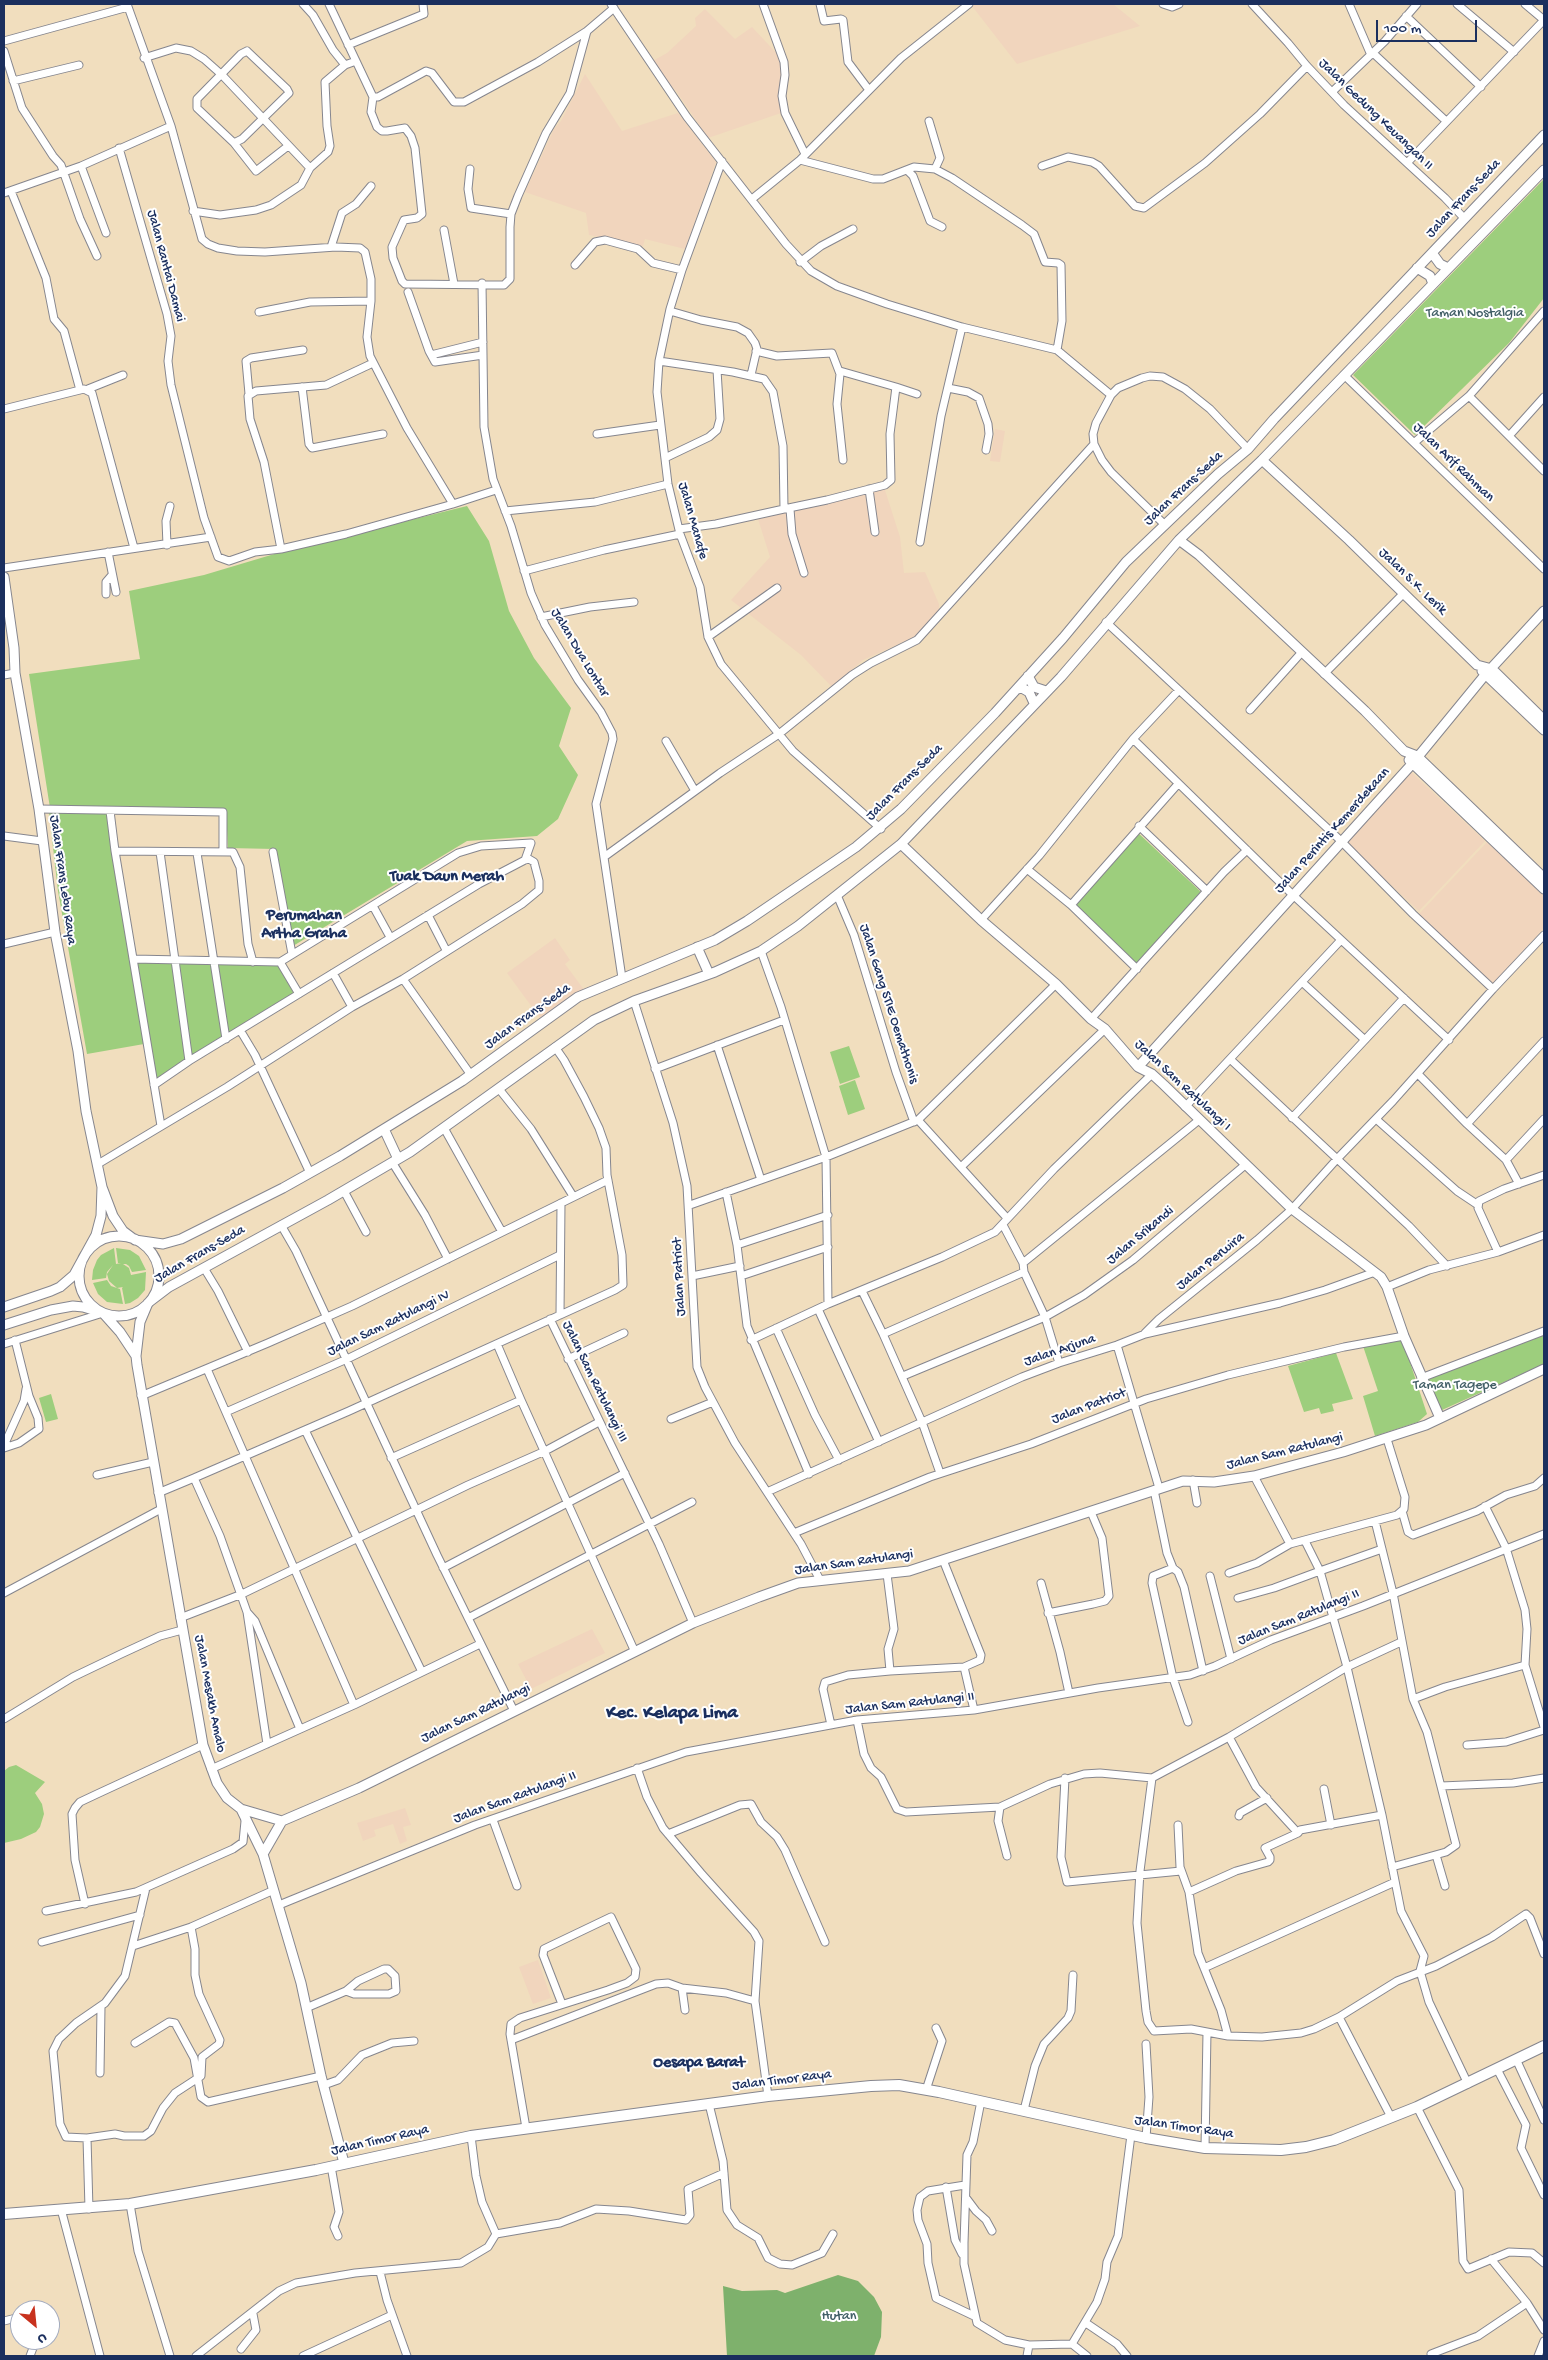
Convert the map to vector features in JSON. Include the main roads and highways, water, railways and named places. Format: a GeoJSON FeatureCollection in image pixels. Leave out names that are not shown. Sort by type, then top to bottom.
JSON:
{"type":"FeatureCollection","features":[{"type":"Feature","properties":{"kind":"highway","name":"Jalan Timor Raya"},"geometry":{"type":"LineString","coordinates":[[4,2214],[61,2209],[89,2209],[130,2204],[344,2164],[471,2136],[768,2096],[871,2086],[899,2085],[939,2092],[1131,2135],[1205,2148],[1281,2150],[1306,2147],[1334,2140],[1391,2118],[1468,2084],[1544,2046]]}},
{"type":"Feature","properties":{"kind":"main road","name":"Jalan Frans-Seda"},"geometry":{"type":"LineString","coordinates":[[134,1240],[163,1244],[181,1239],[310,1173],[471,1075],[578,997],[715,940],[748,921],[820,873],[880,829],[1018,689],[1126,562],[1218,474],[1248,449],[1544,135]]}},
{"type":"Feature","properties":{"kind":"main road","name":"Jalan Frans-Seda"},"geometry":{"type":"LineString","coordinates":[[148,1303],[169,1287],[344,1191],[395,1160],[444,1128],[594,1020],[634,1001],[709,974],[762,950],[837,895],[901,844],[1034,703],[1061,677],[1106,622],[1179,540],[1262,460],[1544,170]]}},
{"type":"Feature","properties":{"kind":"main road"},"geometry":{"type":"LineString","coordinates":[[1432,254],[1440,264],[1448,268]]}},
{"type":"Feature","properties":{"kind":"main road"},"geometry":{"type":"LineString","coordinates":[[1418,268],[1430,276],[1433,284]]}},
{"type":"Feature","properties":{"kind":"main road","name":"Jalan S.K. Lerik"},"geometry":{"type":"LineString","coordinates":[[1262,460],[1478,665],[1489,672]]}},
{"type":"Feature","properties":{"kind":"main road"},"geometry":{"type":"LineString","coordinates":[[1179,540],[1199,555],[1512,852],[1544,878]]}},
{"type":"Feature","properties":{"kind":"main road","name":"Jalan Frans Lebu Raya"},"geometry":{"type":"LineString","coordinates":[[4,577],[6,611],[14,648],[14,673],[38,809],[55,932],[78,1051],[86,1112],[102,1186],[114,1216],[123,1231],[134,1240]]}},
{"type":"Feature","properties":{"kind":"main road","name":"Jalan Perintis Kemerdekaan"},"geometry":{"type":"LineString","coordinates":[[1138,1067],[1294,896],[1340,840],[1414,760],[1544,611]]}},
{"type":"Feature","properties":{"kind":"main road"},"geometry":{"type":"LineString","coordinates":[[1489,672],[1544,720]]}},
{"type":"Feature","properties":{"kind":"main road"},"geometry":{"type":"LineString","coordinates":[[1489,672],[1544,730]]}},
{"type":"Feature","properties":{"kind":"main road"},"geometry":{"type":"LineString","coordinates":[[1028,676],[1034,687],[1046,691]]}},
{"type":"Feature","properties":{"kind":"main road"},"geometry":{"type":"LineString","coordinates":[[1018,689],[1022,688],[1030,692],[1034,703]]}},
{"type":"Feature","properties":{"kind":"main road","name":"Jalan Sam Ratulangi I"},"geometry":{"type":"LineString","coordinates":[[901,844],[981,920],[1056,984],[1091,1019],[1105,1029],[1138,1067],[1152,1074],[1244,1165],[1292,1209],[1375,1272],[1387,1286],[1404,1336],[1440,1418]]}},
{"type":"Feature","properties":{"kind":"main road"},"geometry":{"type":"LineString","coordinates":[[1512,852],[1544,889]]}},
{"type":"Feature","properties":{"kind":"main road"},"geometry":{"type":"LineString","coordinates":[[697,947],[709,974]]}},
{"type":"Feature","properties":{"kind":"main road"},"geometry":{"type":"LineString","coordinates":[[384,1129],[395,1160]]}},
{"type":"Feature","properties":{"kind":"main road","name":"Jalan Frans Lebu Raya"},"geometry":{"type":"LineString","coordinates":[[84,1257],[96,1235],[101,1216],[102,1186]]}},
{"type":"Feature","properties":{"kind":"main road"},"geometry":{"type":"LineString","coordinates":[[4,1307],[60,1287],[74,1275],[84,1257],[102,1240],[118,1237],[134,1240],[142,1244],[153,1256],[158,1272],[157,1288],[148,1303],[127,1315],[119,1316],[73,1306],[4,1325]]}},
{"type":"Feature","properties":{"kind":"main road"},"geometry":{"type":"LineString","coordinates":[[84,1257],[79,1273],[81,1289],[89,1303],[103,1313]]}},
{"type":"Feature","properties":{"kind":"main road","name":"Jalan Mesakh Amalo"},"geometry":{"type":"LineString","coordinates":[[148,1303],[140,1322],[136,1356],[141,1396],[203,1745],[211,1770],[227,1798],[241,1809],[263,1854],[279,1905],[306,2008],[322,2081],[344,2164]]}},
{"type":"Feature","properties":{"kind":"main road","name":"Jalan Mesakh Amalo"},"geometry":{"type":"LineString","coordinates":[[103,1313],[120,1332],[136,1356]]}},
{"type":"Feature","properties":{"kind":"main road","name":"Jalan Sam Ratulangi"},"geometry":{"type":"LineString","coordinates":[[282,1822],[358,1788],[692,1623],[785,1587],[820,1580],[909,1571],[1156,1489],[1193,1480],[1214,1482],[1254,1476],[1387,1438],[1416,1429],[1544,1370]]}},
{"type":"Feature","properties":{"kind":"main road"},"geometry":{"type":"LineString","coordinates":[[241,1809],[282,1822],[263,1854]]}},
{"type":"Feature","properties":{"kind":"district","name":"Tuak Daun Merah"},"geometry":{"type":"Point","coordinates":[447,878]}},
{"type":"Feature","properties":{"kind":"district","name":"Perumahan Artha Graha"},"geometry":{"type":"Point","coordinates":[304,926]}},
{"type":"Feature","properties":{"kind":"district","name":"Kec. Kelapa Lima"},"geometry":{"type":"Point","coordinates":[672,1714]}},
{"type":"Feature","properties":{"kind":"district","name":"Oesapa Barat"},"geometry":{"type":"Point","coordinates":[699,2064]}},
{"type":"Feature","properties":{"kind":"park label","name":"Taman Nostalgia"},"geometry":{"type":"Point","coordinates":[1475,314]}},
{"type":"Feature","properties":{"kind":"park label","name":"Taman Tagepe"},"geometry":{"type":"Point","coordinates":[1455,1386]}},
{"type":"Feature","properties":{"kind":"park label","name":"Hutan"},"geometry":{"type":"Point","coordinates":[839,2317]}}]}
